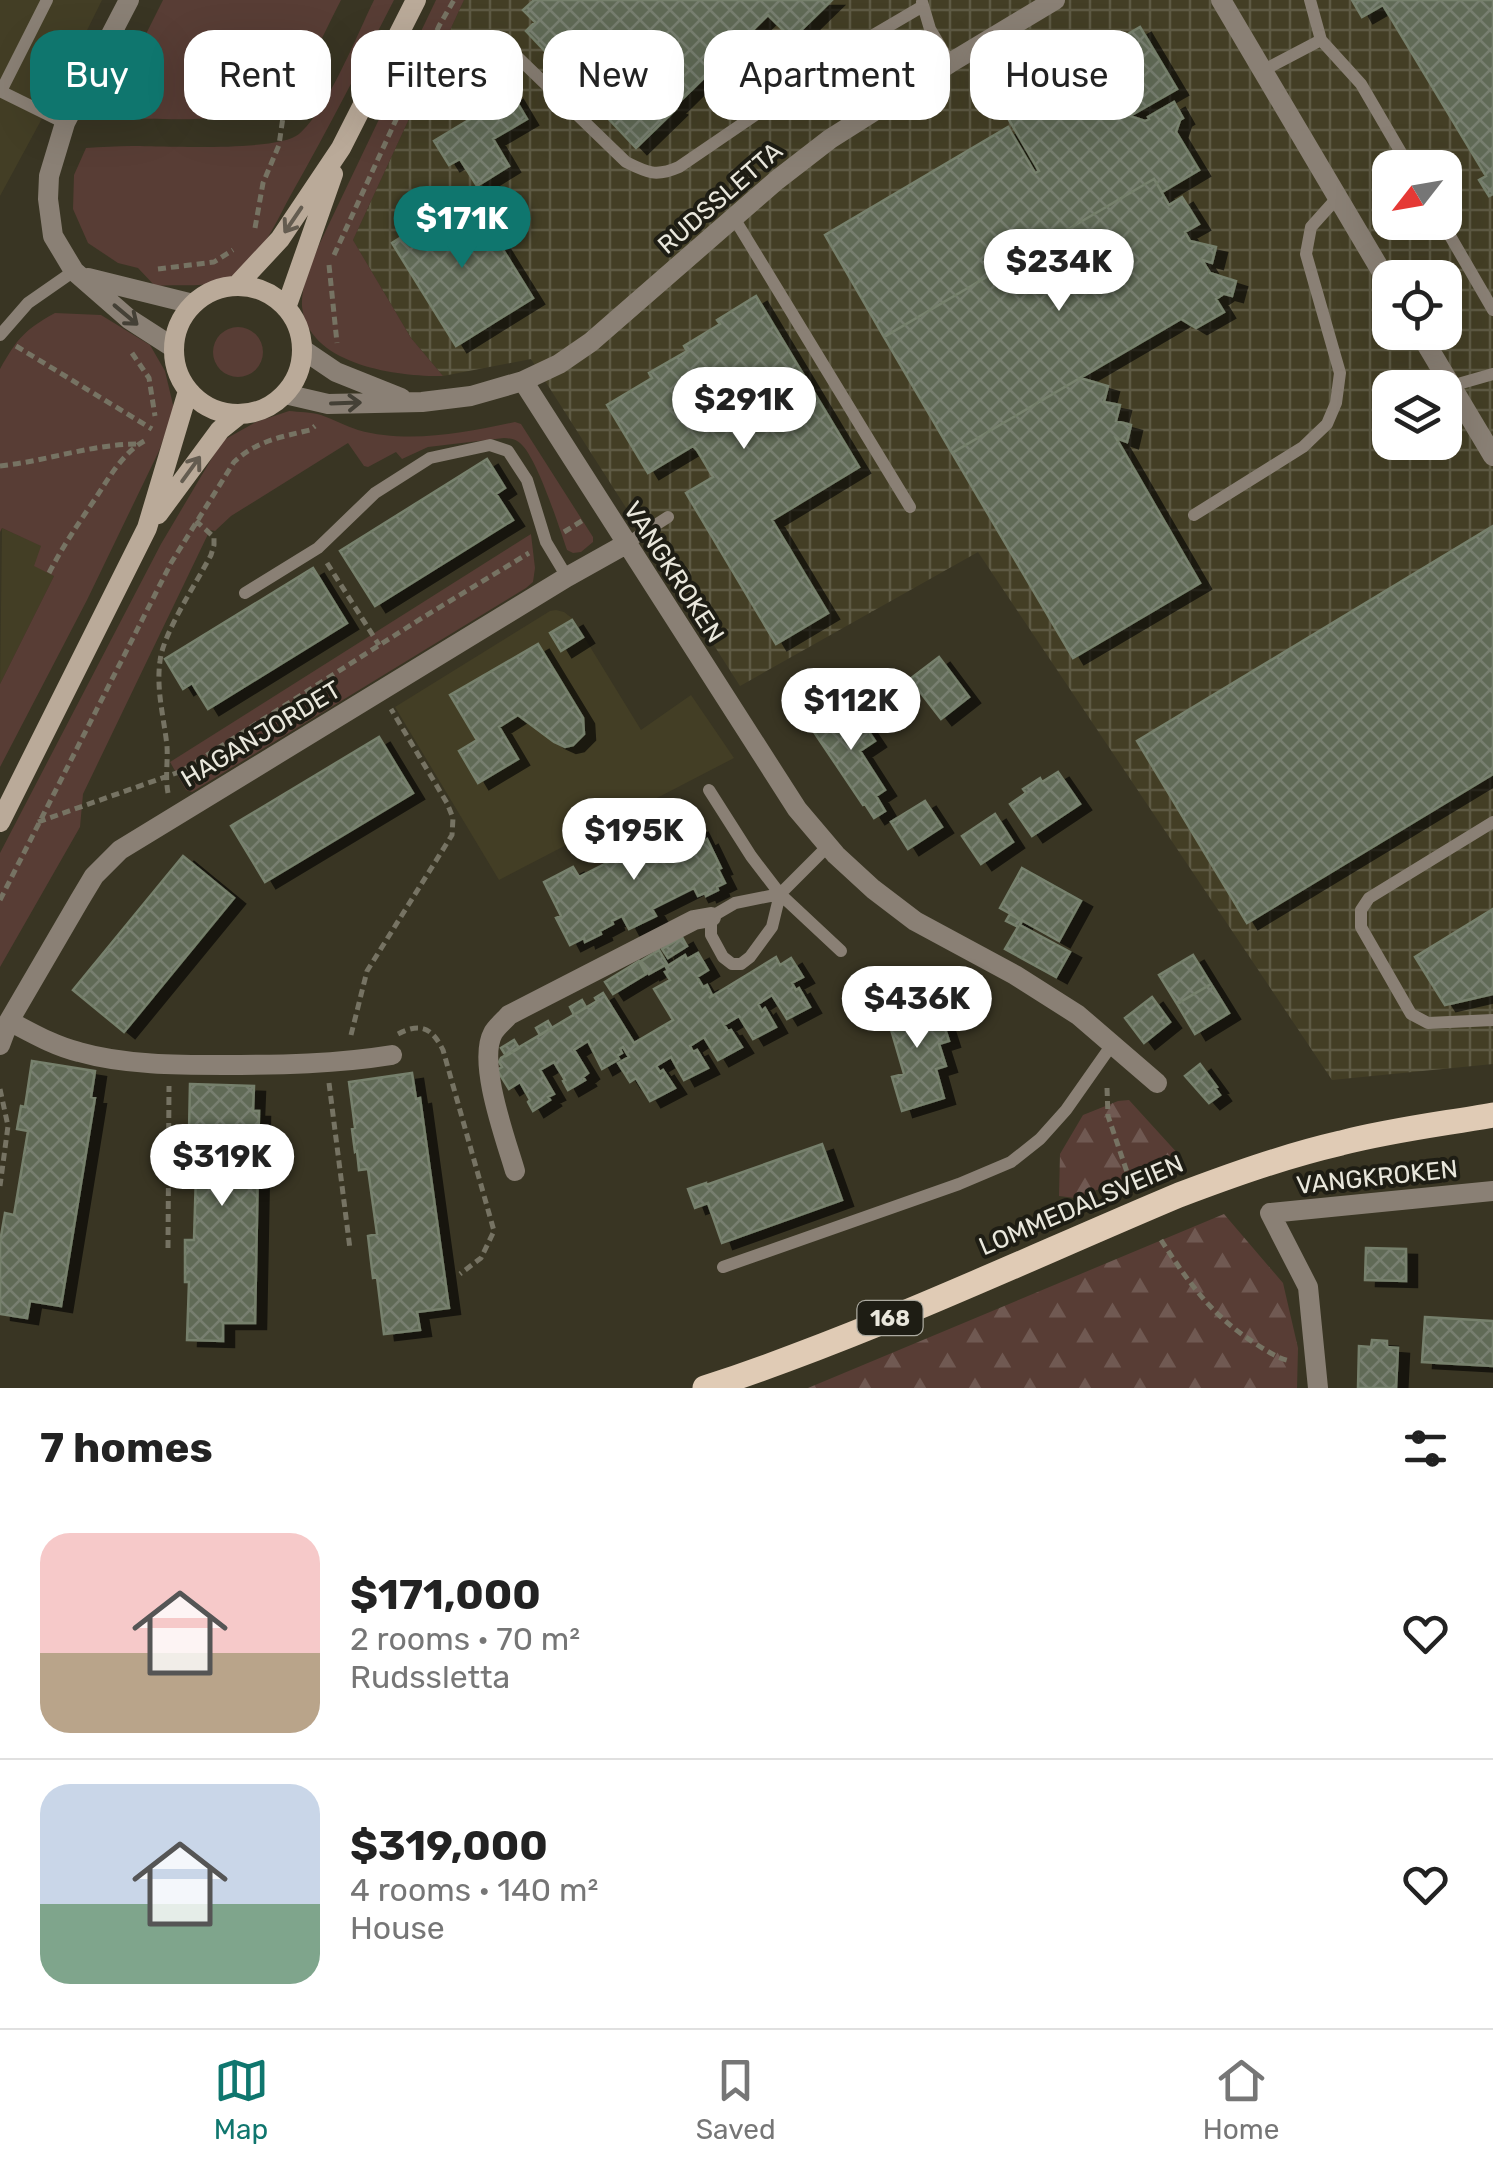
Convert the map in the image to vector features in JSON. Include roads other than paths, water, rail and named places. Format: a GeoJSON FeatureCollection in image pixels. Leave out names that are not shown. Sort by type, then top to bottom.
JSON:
{"type":"FeatureCollection","features":[{"type":"Feature","properties":{"kind":"main road"},"geometry":{"type":"LineString","coordinates":[[286,308],[342,148],[416,0]]}},
{"type":"Feature","properties":{"kind":"main road"},"geometry":{"type":"LineString","coordinates":[[237,286],[280,239],[342,148]]}},
{"type":"Feature","properties":{"kind":"main road"},"geometry":{"type":"LineString","coordinates":[[237,286],[269,294],[286,308],[298,327],[302,349],[297,375],[285,394],[261,410],[240,414],[206,405],[188,391],[177,370],[174,348],[180,322],[193,304],[215,290],[237,286]]}},
{"type":"Feature","properties":{"kind":"main road"},"geometry":{"type":"LineString","coordinates":[[148,528],[188,391]]}},
{"type":"Feature","properties":{"kind":"main road"},"geometry":{"type":"LineString","coordinates":[[0,822],[148,528],[220,430],[240,414]]}},
{"type":"Feature","properties":{"kind":"main road","name":"LOMMEDALSVEIEN"},"geometry":{"type":"LineString","coordinates":[[705,1388],[870,1326],[1246,1170],[1343,1142],[1493,1115]]}},
{"type":"Feature","properties":{"kind":"street"},"geometry":{"type":"LineString","coordinates":[[129,0],[65,123],[49,176],[48,199],[54,236],[78,274],[128,319],[174,348]]}},
{"type":"Feature","properties":{"kind":"street"},"geometry":{"type":"LineString","coordinates":[[1221,0],[1374,260]]}},
{"type":"Feature","properties":{"kind":"street","name":"RUDSSLETTA"},"geometry":{"type":"LineString","coordinates":[[950,62],[1050,1]]}},
{"type":"Feature","properties":{"kind":"street","name":"RUDSSLETTA"},"geometry":{"type":"LineString","coordinates":[[285,394],[328,404],[422,402],[471,396],[523,382],[591,342],[777,180],[860,120]]}},
{"type":"Feature","properties":{"kind":"street"},"geometry":{"type":"LineString","coordinates":[[78,274],[193,304]]}},
{"type":"Feature","properties":{"kind":"street","name":"RUDSSLETTA"},"geometry":{"type":"LineString","coordinates":[[302,349],[336,372],[408,401]]}},
{"type":"Feature","properties":{"kind":"street","name":"VANGKROKEN"},"geometry":{"type":"LineString","coordinates":[[523,382],[797,809],[828,846],[873,889],[916,921],[1078,1015],[1157,1084]]}},
{"type":"Feature","properties":{"kind":"street"},"geometry":{"type":"LineString","coordinates":[[1462,404],[1493,456]]}},
{"type":"Feature","properties":{"kind":"street","name":"HAGANJORDET"},"geometry":{"type":"LineString","coordinates":[[0,1045],[9,1021],[94,876],[120,850],[626,544]]}},
{"type":"Feature","properties":{"kind":"street"},"geometry":{"type":"LineString","coordinates":[[515,1171],[489,1072],[492,1034],[509,1015],[694,920],[711,917]]}},
{"type":"Feature","properties":{"kind":"street"},"geometry":{"type":"LineString","coordinates":[[9,1021],[83,1054],[170,1066],[337,1063],[392,1055]]}},
{"type":"Feature","properties":{"kind":"street","name":"VANGKROKEN"},"geometry":{"type":"LineString","coordinates":[[1318,1388],[1308,1286],[1270,1213],[1493,1191]]}},
{"type":"Feature","properties":{"kind":"lane"},"geometry":{"type":"LineString","coordinates":[[47,0],[0,91],[65,123]]}},
{"type":"Feature","properties":{"kind":"lane"},"geometry":{"type":"LineString","coordinates":[[1310,0],[1322,40],[1361,84],[1400,150]]}},
{"type":"Feature","properties":{"kind":"lane"},"geometry":{"type":"LineString","coordinates":[[523,62],[626,162],[656,174],[679,166],[922,3],[931,30]]}},
{"type":"Feature","properties":{"kind":"lane"},"geometry":{"type":"LineString","coordinates":[[1262,71],[1322,40]]}},
{"type":"Feature","properties":{"kind":"lane"},"geometry":{"type":"LineString","coordinates":[[1194,515],[1303,447],[1328,424],[1340,374],[1306,254],[1311,227],[1337,198]]}},
{"type":"Feature","properties":{"kind":"lane"},"geometry":{"type":"LineString","coordinates":[[734,218],[910,507]]}},
{"type":"Feature","properties":{"kind":"lane"},"geometry":{"type":"LineString","coordinates":[[1452,240],[1493,310]]}},
{"type":"Feature","properties":{"kind":"lane"},"geometry":{"type":"LineString","coordinates":[[1,333],[28,303],[78,274]]}},
{"type":"Feature","properties":{"kind":"lane"},"geometry":{"type":"LineString","coordinates":[[1462,383],[1493,374]]}},
{"type":"Feature","properties":{"kind":"lane"},"geometry":{"type":"LineString","coordinates":[[245,594],[318,548],[375,493],[430,458],[490,445],[508,451],[527,480],[546,542],[568,577]]}},
{"type":"Feature","properties":{"kind":"lane"},"geometry":{"type":"LineString","coordinates":[[626,544],[668,517]]}},
{"type":"Feature","properties":{"kind":"lane"},"geometry":{"type":"LineString","coordinates":[[709,790],[780,894],[841,951]]}},
{"type":"Feature","properties":{"kind":"lane"},"geometry":{"type":"LineString","coordinates":[[1493,822],[1369,898],[1360,910],[1361,927],[1411,1014],[1428,1023],[1493,1020]]}},
{"type":"Feature","properties":{"kind":"lane"},"geometry":{"type":"LineString","coordinates":[[780,894],[734,903],[711,917],[711,936],[722,957],[732,964],[750,958],[772,928],[780,894],[828,846]]}},
{"type":"Feature","properties":{"kind":"lane"},"geometry":{"type":"LineString","coordinates":[[723,1267],[1011,1162],[1040,1140],[1066,1110],[1111,1046]]}}]}
